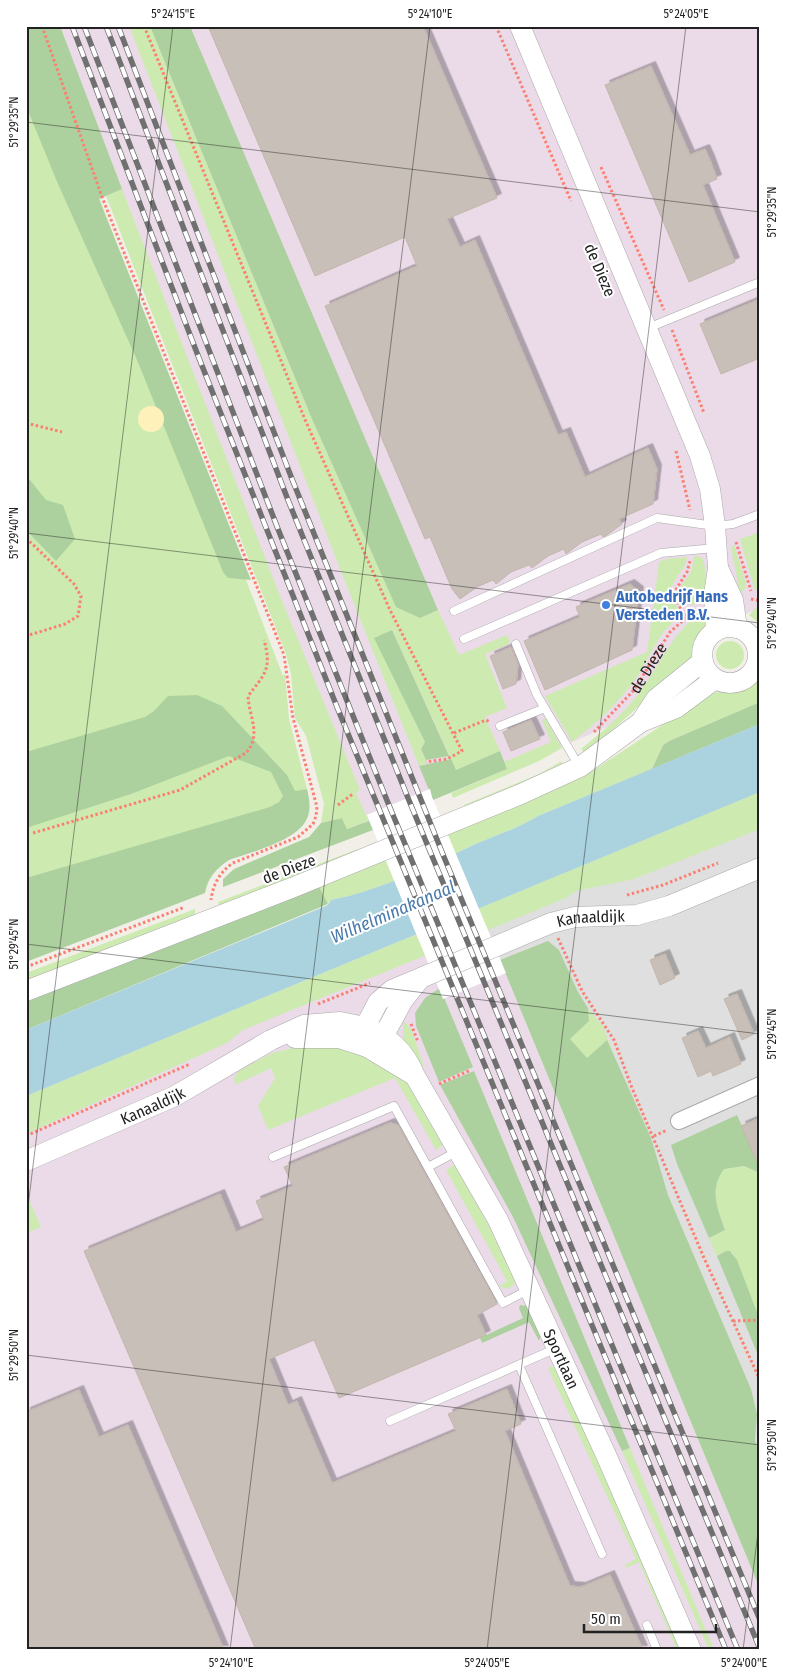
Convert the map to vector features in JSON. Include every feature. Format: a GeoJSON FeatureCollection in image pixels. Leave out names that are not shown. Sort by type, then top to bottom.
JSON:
{"type":"FeatureCollection","features":[{"type":"Feature","properties":{"kind":"street","name":"de Dieze"},"geometry":{"type":"LineString","coordinates":[[520,26],[700,456],[710,489],[717,547],[718,568],[714,595],[716,631]]}},
{"type":"Feature","properties":{"kind":"street","name":"de Dieze"},"geometry":{"type":"LineString","coordinates":[[718,568],[734,600],[737,628]]}},
{"type":"Feature","properties":{"kind":"street"},"geometry":{"type":"LineString","coordinates":[[730,627],[737,628],[744,630],[757,640],[759,663],[751,674],[740,681],[727,683],[715,678],[705,668],[703,647],[706,640],[716,631],[730,627]]}},
{"type":"Feature","properties":{"kind":"street","name":"de Dieze"},"geometry":{"type":"LineString","coordinates":[[641,722],[656,698],[703,661]]}},
{"type":"Feature","properties":{"kind":"street","name":"de Dieze"},"geometry":{"type":"LineString","coordinates":[[26,991],[294,887],[521,794],[575,759],[641,722],[676,708],[715,678]]}},
{"type":"Feature","properties":{"kind":"street","name":"Kanaaldijk"},"geometry":{"type":"LineString","coordinates":[[365,1027],[378,1002],[392,990],[551,923],[575,917],[637,915],[669,906],[760,868]]}},
{"type":"Feature","properties":{"kind":"street","name":"Kanaaldijk"},"geometry":{"type":"LineString","coordinates":[[271,1040],[307,1037],[339,1038],[367,1047],[384,1035],[403,1000],[424,976]]}},
{"type":"Feature","properties":{"kind":"street","name":"Kanaaldijk"},"geometry":{"type":"LineString","coordinates":[[26,1161],[175,1096],[271,1040],[304,1025],[340,1022],[365,1027],[384,1035]]}},
{"type":"Feature","properties":{"kind":"street"},"geometry":{"type":"LineString","coordinates":[[365,1027],[367,1047],[416,1076]]}},
{"type":"Feature","properties":{"kind":"street","name":"Sportlaan"},"geometry":{"type":"LineString","coordinates":[[384,1035],[408,1059],[498,1220],[691,1650]]}},
{"type":"Feature","properties":{"kind":"street"},"geometry":{"type":"LineString","coordinates":[[680,1121],[760,1085]]}},
{"type":"Feature","properties":{"kind":"lane"},"geometry":{"type":"LineString","coordinates":[[648,328],[760,282]]}},
{"type":"Feature","properties":{"kind":"lane"},"geometry":{"type":"LineString","coordinates":[[454,611],[657,518],[715,526],[732,524],[760,514]]}},
{"type":"Feature","properties":{"kind":"lane"},"geometry":{"type":"LineString","coordinates":[[464,638],[661,553],[717,547]]}},
{"type":"Feature","properties":{"kind":"lane"},"geometry":{"type":"LineString","coordinates":[[516,644],[545,708],[575,759]]}},
{"type":"Feature","properties":{"kind":"lane"},"geometry":{"type":"LineString","coordinates":[[500,726],[545,708]]}},
{"type":"Feature","properties":{"kind":"lane"},"geometry":{"type":"LineString","coordinates":[[273,1157],[394,1106],[503,1303],[530,1289]]}},
{"type":"Feature","properties":{"kind":"lane"},"geometry":{"type":"LineString","coordinates":[[428,1167],[458,1151]]}},
{"type":"Feature","properties":{"kind":"lane"},"geometry":{"type":"LineString","coordinates":[[390,1421],[557,1348]]}},
{"type":"Feature","properties":{"kind":"lane"},"geometry":{"type":"LineString","coordinates":[[519,1365],[602,1554]]}},
{"type":"Feature","properties":{"kind":"lane"},"geometry":{"type":"LineString","coordinates":[[647,1625],[657,1650]]}},
{"type":"Feature","properties":{"kind":"path"},"geometry":{"type":"LineString","coordinates":[[42,26],[102,197],[284,655],[294,718],[317,807],[312,824],[298,837],[225,869],[216,881],[211,898]]}},
{"type":"Feature","properties":{"kind":"path"},"geometry":{"type":"LineString","coordinates":[[144,26],[310,430],[390,610],[462,751],[446,759],[426,762]]}},
{"type":"Feature","properties":{"kind":"path"},"geometry":{"type":"LineString","coordinates":[[496,26],[574,209]]}},
{"type":"Feature","properties":{"kind":"path"},"geometry":{"type":"LineString","coordinates":[[26,423],[62,432]]}},
{"type":"Feature","properties":{"kind":"path"},"geometry":{"type":"LineString","coordinates":[[674,446],[689,501],[691,524]]}},
{"type":"Feature","properties":{"kind":"path"},"geometry":{"type":"LineString","coordinates":[[26,538],[74,584],[81,596],[78,616],[65,624],[26,636]]}},
{"type":"Feature","properties":{"kind":"path","name":"de Dieze"},"geometry":{"type":"LineString","coordinates":[[575,759],[592,734],[623,704],[634,690],[670,632],[686,617],[677,602],[675,591],[687,572],[691,550]]}},
{"type":"Feature","properties":{"kind":"path"},"geometry":{"type":"LineString","coordinates":[[753,599],[760,600]]}},
{"type":"Feature","properties":{"kind":"path"},"geometry":{"type":"LineString","coordinates":[[33,833],[180,790],[246,753],[252,745],[254,736],[248,696],[268,669],[268,654],[264,640]]}},
{"type":"Feature","properties":{"kind":"path"},"geometry":{"type":"LineString","coordinates":[[454,734],[486,720]]}},
{"type":"Feature","properties":{"kind":"path"},"geometry":{"type":"LineString","coordinates":[[338,805],[354,793]]}},
{"type":"Feature","properties":{"kind":"path","name":"Kanaaldijk"},"geometry":{"type":"LineString","coordinates":[[619,896],[663,885],[724,861]]}},
{"type":"Feature","properties":{"kind":"path"},"geometry":{"type":"LineString","coordinates":[[202,901],[220,895]]}},
{"type":"Feature","properties":{"kind":"path"},"geometry":{"type":"LineString","coordinates":[[26,967],[194,904]]}},
{"type":"Feature","properties":{"kind":"path"},"geometry":{"type":"LineString","coordinates":[[556,935],[582,991],[614,1040],[632,1088],[732,1321],[760,1380]]}},
{"type":"Feature","properties":{"kind":"path"},"geometry":{"type":"LineString","coordinates":[[444,1081],[472,1070]]}},
{"type":"Feature","properties":{"kind":"path"},"geometry":{"type":"LineString","coordinates":[[732,1321],[760,1320]]}},
{"type":"Feature","properties":{"kind":"shaded area"},"geometry":{"type":"Polygon","coordinates":[[[49,26],[760,26],[760,608],[743,615],[615,724],[433,800],[429,789],[367,815],[373,826],[360,832],[315,705],[49,26]]]}},
{"type":"Feature","properties":{"kind":"shaded area"},"geometry":{"type":"Polygon","coordinates":[[[760,792],[760,1589],[478,908],[760,792]]]}},
{"type":"Feature","properties":{"kind":"shaded area"},"geometry":{"type":"Polygon","coordinates":[[[417,932],[443,999],[505,973],[760,1589],[760,1650],[26,1650],[26,1096],[409,939],[417,932]]]}},
{"type":"Feature","properties":{"kind":"green space"},"geometry":{"type":"Polygon","coordinates":[[[26,26],[33,26],[283,676],[285,674],[289,719],[307,789],[295,792],[301,806],[26,923],[26,26]]]}},
{"type":"Feature","properties":{"kind":"green space"},"geometry":{"type":"Polygon","coordinates":[[[26,26],[60,26],[122,189],[99,199],[251,580],[228,578],[223,572],[137,360],[58,184],[26,106],[26,26]]]}},
{"type":"Feature","properties":{"kind":"green space"},"geometry":{"type":"Polygon","coordinates":[[[129,26],[150,26],[312,419],[375,560],[420,618],[438,610],[459,655],[507,635],[509,644],[485,654],[507,708],[485,717],[500,751],[456,770],[450,759],[447,760],[446,757],[449,755],[392,630],[375,638],[425,742],[421,749],[427,763],[419,766],[344,579],[129,26]]]}},
{"type":"Feature","properties":{"kind":"green space"},"geometry":{"type":"Polygon","coordinates":[[[150,26],[190,26],[438,610],[420,618],[396,607],[312,419],[150,26]]]}},
{"type":"Feature","properties":{"kind":"green space"},"geometry":{"type":"Polygon","coordinates":[[[122,189],[280,596],[360,790],[356,793],[369,821],[347,829],[342,818],[321,823],[324,804],[306,736],[295,718],[291,674],[286,654],[106,196],[122,189]]]}},
{"type":"Feature","properties":{"kind":"green space"},"geometry":{"type":"Polygon","coordinates":[[[26,475],[46,500],[63,505],[75,539],[56,561],[26,530],[26,475]]]}},
{"type":"Feature","properties":{"kind":"green space"},"geometry":{"type":"Polygon","coordinates":[[[760,532],[760,564],[756,566],[760,575],[757,576],[760,586],[755,591],[740,539],[760,532]]]}},
{"type":"Feature","properties":{"kind":"green space"},"geometry":{"type":"Polygon","coordinates":[[[734,544],[746,584],[745,589],[740,593],[731,548],[734,544]]]}},
{"type":"Feature","properties":{"kind":"green space"},"geometry":{"type":"Polygon","coordinates":[[[694,556],[701,557],[704,561],[708,598],[693,605],[683,603],[679,591],[690,573],[694,556]]]}},
{"type":"Feature","properties":{"kind":"green space"},"geometry":{"type":"Polygon","coordinates":[[[687,557],[685,566],[672,587],[672,595],[678,613],[676,619],[662,634],[639,674],[624,693],[599,719],[572,742],[545,696],[647,652],[659,562],[666,559],[687,557]]]}},
{"type":"Feature","properties":{"kind":"green space"},"geometry":{"type":"Polygon","coordinates":[[[760,606],[760,624],[749,615],[760,606]]]}},
{"type":"Feature","properties":{"kind":"green space"},"geometry":{"type":"Polygon","coordinates":[[[709,608],[708,621],[697,637],[690,660],[586,754],[581,749],[628,707],[670,645],[686,625],[709,608]]]}},
{"type":"Feature","properties":{"kind":"green space"},"geometry":{"type":"Polygon","coordinates":[[[392,630],[449,756],[426,760],[421,749],[425,742],[374,638],[392,630]]]}},
{"type":"Feature","properties":{"kind":"green space"},"geometry":{"type":"Polygon","coordinates":[[[730,641],[740,645],[744,655],[740,665],[730,669],[720,665],[716,655],[720,645],[730,641]]]}},
{"type":"Feature","properties":{"kind":"green space"},"geometry":{"type":"Polygon","coordinates":[[[760,677],[760,702],[669,741],[663,745],[652,769],[538,816],[398,880],[331,900],[328,904],[319,886],[564,785],[594,770],[711,693],[741,690],[752,685],[760,677]]]}},
{"type":"Feature","properties":{"kind":"green space"},"geometry":{"type":"Polygon","coordinates":[[[197,695],[222,706],[287,775],[295,791],[307,789],[309,809],[308,816],[303,824],[296,832],[274,844],[229,860],[213,874],[208,882],[205,893],[26,962],[26,878],[270,807],[279,802],[283,796],[271,772],[229,756],[131,794],[26,828],[26,752],[145,717],[154,711],[168,696],[197,695]]]}},
{"type":"Feature","properties":{"kind":"green space"},"geometry":{"type":"Polygon","coordinates":[[[760,702],[760,724],[652,769],[663,745],[669,741],[760,702]]]}},
{"type":"Feature","properties":{"kind":"green space"},"geometry":{"type":"Polygon","coordinates":[[[545,718],[562,748],[539,761],[453,798],[451,793],[507,769],[504,762],[551,742],[542,720],[545,718]]]}},
{"type":"Feature","properties":{"kind":"green space"},"geometry":{"type":"Polygon","coordinates":[[[500,751],[507,769],[433,800],[419,766],[451,759],[456,770],[500,751]]]}},
{"type":"Feature","properties":{"kind":"green space"},"geometry":{"type":"Polygon","coordinates":[[[562,761],[562,767],[465,809],[464,805],[539,774],[562,761]]]}},
{"type":"Feature","properties":{"kind":"green space"},"geometry":{"type":"Polygon","coordinates":[[[760,792],[760,829],[634,879],[576,891],[566,898],[243,1030],[227,1043],[26,1134],[26,1096],[760,792]]]}},
{"type":"Feature","properties":{"kind":"green space"},"geometry":{"type":"Polygon","coordinates":[[[342,818],[347,829],[369,821],[373,830],[223,887],[223,879],[234,869],[309,837],[321,823],[342,818]]]}},
{"type":"Feature","properties":{"kind":"green space"},"geometry":{"type":"Polygon","coordinates":[[[358,849],[360,852],[220,907],[218,902],[358,849]]]}},
{"type":"Feature","properties":{"kind":"green space"},"geometry":{"type":"Polygon","coordinates":[[[319,886],[328,904],[26,1030],[26,1000],[319,886]]]}},
{"type":"Feature","properties":{"kind":"green space"},"geometry":{"type":"Polygon","coordinates":[[[195,909],[195,915],[26,981],[26,973],[195,909]]]}},
{"type":"Feature","properties":{"kind":"green space"},"geometry":{"type":"Polygon","coordinates":[[[548,941],[559,950],[578,992],[588,1008],[589,1021],[570,1039],[587,1058],[607,1040],[651,1138],[668,1195],[751,1389],[757,1414],[755,1440],[760,1455],[760,1589],[500,960],[548,941]]]}},
{"type":"Feature","properties":{"kind":"green space"},"geometry":{"type":"Polygon","coordinates":[[[440,988],[473,1067],[439,1082],[416,1026],[415,1013],[425,998],[440,988]]]}},
{"type":"Feature","properties":{"kind":"green space"},"geometry":{"type":"Polygon","coordinates":[[[588,1008],[603,1027],[615,1057],[607,1040],[587,1058],[570,1039],[589,1021],[588,1008]]]}},
{"type":"Feature","properties":{"kind":"green space"},"geometry":{"type":"Polygon","coordinates":[[[403,1020],[411,1029],[424,1066],[421,1068],[403,1040],[403,1020]]]}},
{"type":"Feature","properties":{"kind":"green space"},"geometry":{"type":"Polygon","coordinates":[[[306,1045],[344,1045],[402,1077],[411,1088],[443,1145],[436,1150],[395,1078],[268,1130],[258,1106],[275,1078],[271,1068],[235,1085],[234,1078],[239,1071],[272,1053],[306,1045]]]}},
{"type":"Feature","properties":{"kind":"green space"},"geometry":{"type":"Polygon","coordinates":[[[474,1071],[630,1448],[622,1451],[513,1217],[440,1085],[474,1071]]]}},
{"type":"Feature","properties":{"kind":"green space"},"geometry":{"type":"Polygon","coordinates":[[[737,1115],[751,1146],[760,1159],[760,1173],[744,1166],[724,1169],[717,1184],[716,1199],[725,1230],[709,1238],[677,1164],[671,1145],[737,1115]]]}},
{"type":"Feature","properties":{"kind":"green space"},"geometry":{"type":"Polygon","coordinates":[[[455,1165],[495,1237],[515,1280],[514,1285],[508,1289],[499,1286],[507,1281],[446,1170],[455,1165]]]}},
{"type":"Feature","properties":{"kind":"green space"},"geometry":{"type":"Polygon","coordinates":[[[744,1166],[760,1173],[760,1320],[733,1253],[726,1251],[717,1256],[709,1238],[725,1229],[716,1199],[719,1177],[724,1169],[744,1166]]]}},
{"type":"Feature","properties":{"kind":"green space"},"geometry":{"type":"Polygon","coordinates":[[[26,1192],[41,1227],[26,1233],[26,1192]]]}},
{"type":"Feature","properties":{"kind":"green space"},"geometry":{"type":"Polygon","coordinates":[[[730,1251],[737,1260],[760,1320],[760,1360],[717,1256],[730,1251]]]}},
{"type":"Feature","properties":{"kind":"green space"},"geometry":{"type":"Polygon","coordinates":[[[520,1305],[527,1306],[541,1335],[539,1341],[529,1322],[482,1343],[480,1338],[523,1318],[519,1308],[520,1305]]]}},
{"type":"Feature","properties":{"kind":"green space"},"geometry":{"type":"Polygon","coordinates":[[[552,1366],[560,1375],[682,1650],[677,1650],[639,1562],[626,1568],[625,1565],[636,1559],[548,1368],[552,1366]]]}},
{"type":"Feature","properties":{"kind":"green space"},"geometry":{"type":"Polygon","coordinates":[[[630,1448],[714,1650],[709,1650],[622,1451],[630,1448]]]}},
{"type":"Feature","properties":{"kind":"sand"},"geometry":{"type":"Polygon","coordinates":[[[151,406],[160,410],[164,419],[160,428],[151,432],[142,428],[138,419],[142,410],[151,406]]]}},
{"type":"Feature","properties":{"kind":"water","name":"Wilhelminakanaal"},"geometry":{"type":"Polygon","coordinates":[[[760,724],[760,792],[26,1096],[26,1030],[328,905],[331,900],[363,892],[414,873],[538,816],[760,724]]]}},
{"type":"Feature","properties":{"kind":"pier"},"geometry":{"type":"Polygon","coordinates":[[[430,789],[506,973],[443,999],[367,815],[430,789]]]}},
{"type":"Feature","properties":{"kind":"building"},"geometry":{"type":"Polygon","coordinates":[[[208,26],[423,26],[497,198],[447,219],[460,247],[475,240],[558,435],[566,432],[585,477],[648,448],[657,469],[653,504],[619,519],[622,524],[603,537],[601,534],[582,542],[566,554],[564,549],[548,556],[532,568],[529,565],[511,572],[496,584],[493,580],[477,587],[460,599],[452,589],[430,537],[425,539],[325,306],[417,266],[405,237],[315,276],[208,26]]]}},
{"type":"Feature","properties":{"kind":"building"},"geometry":{"type":"Polygon","coordinates":[[[651,66],[690,155],[705,149],[710,160],[717,179],[703,185],[735,262],[689,282],[605,85],[651,66]]]}},
{"type":"Feature","properties":{"kind":"building"},"geometry":{"type":"Polygon","coordinates":[[[760,299],[760,358],[721,374],[700,324],[760,299]]]}},
{"type":"Feature","properties":{"kind":"building"},"geometry":{"type":"Polygon","coordinates":[[[630,584],[639,591],[632,650],[545,690],[524,641],[580,617],[576,607],[630,584]]]}},
{"type":"Feature","properties":{"kind":"building"},"geometry":{"type":"Polygon","coordinates":[[[511,647],[518,664],[516,684],[503,689],[490,656],[511,647]]]}},
{"type":"Feature","properties":{"kind":"building"},"geometry":{"type":"Polygon","coordinates":[[[531,720],[540,739],[511,751],[503,732],[531,720]]]}},
{"type":"Feature","properties":{"kind":"building"},"geometry":{"type":"Polygon","coordinates":[[[665,954],[675,978],[660,985],[650,960],[665,954]]]}},
{"type":"Feature","properties":{"kind":"building"},"geometry":{"type":"Polygon","coordinates":[[[737,994],[754,1034],[742,1040],[724,999],[737,994]]]}},
{"type":"Feature","properties":{"kind":"building"},"geometry":{"type":"Polygon","coordinates":[[[698,1031],[706,1048],[730,1037],[741,1064],[713,1076],[711,1071],[698,1077],[682,1038],[698,1031]]]}},
{"type":"Feature","properties":{"kind":"building"},"geometry":{"type":"Polygon","coordinates":[[[760,1118],[760,1169],[741,1126],[760,1118]]]}},
{"type":"Feature","properties":{"kind":"building"},"geometry":{"type":"Polygon","coordinates":[[[390,1123],[398,1125],[497,1304],[477,1315],[486,1335],[339,1398],[314,1340],[269,1359],[288,1405],[297,1401],[332,1483],[456,1431],[448,1414],[507,1389],[521,1424],[505,1431],[570,1586],[581,1587],[610,1575],[643,1650],[256,1650],[84,1251],[220,1194],[236,1232],[264,1220],[256,1201],[293,1186],[284,1167],[390,1123]]]}},
{"type":"Feature","properties":{"kind":"building"},"geometry":{"type":"Polygon","coordinates":[[[79,1390],[99,1437],[128,1425],[224,1650],[26,1650],[26,1412],[79,1390]]]}},
{"type":"Feature","properties":{"kind":"railway"},"geometry":{"type":"LineString","coordinates":[[72,26],[197,353],[337,707],[726,1650]]}},
{"type":"Feature","properties":{"kind":"railway"},"geometry":{"type":"LineString","coordinates":[[84,26],[278,529],[386,798],[738,1650]]}},
{"type":"Feature","properties":{"kind":"railway"},"geometry":{"type":"LineString","coordinates":[[106,26],[288,500],[408,798],[760,1649]]}},
{"type":"Feature","properties":{"kind":"railway"},"geometry":{"type":"LineString","coordinates":[[118,26],[292,479],[444,857],[760,1620]]}},
{"type":"Feature","properties":{"kind":"place","name":"Autobedrijf Hans Versteden B.V."},"geometry":{"type":"Point","coordinates":[606,605]}}]}
